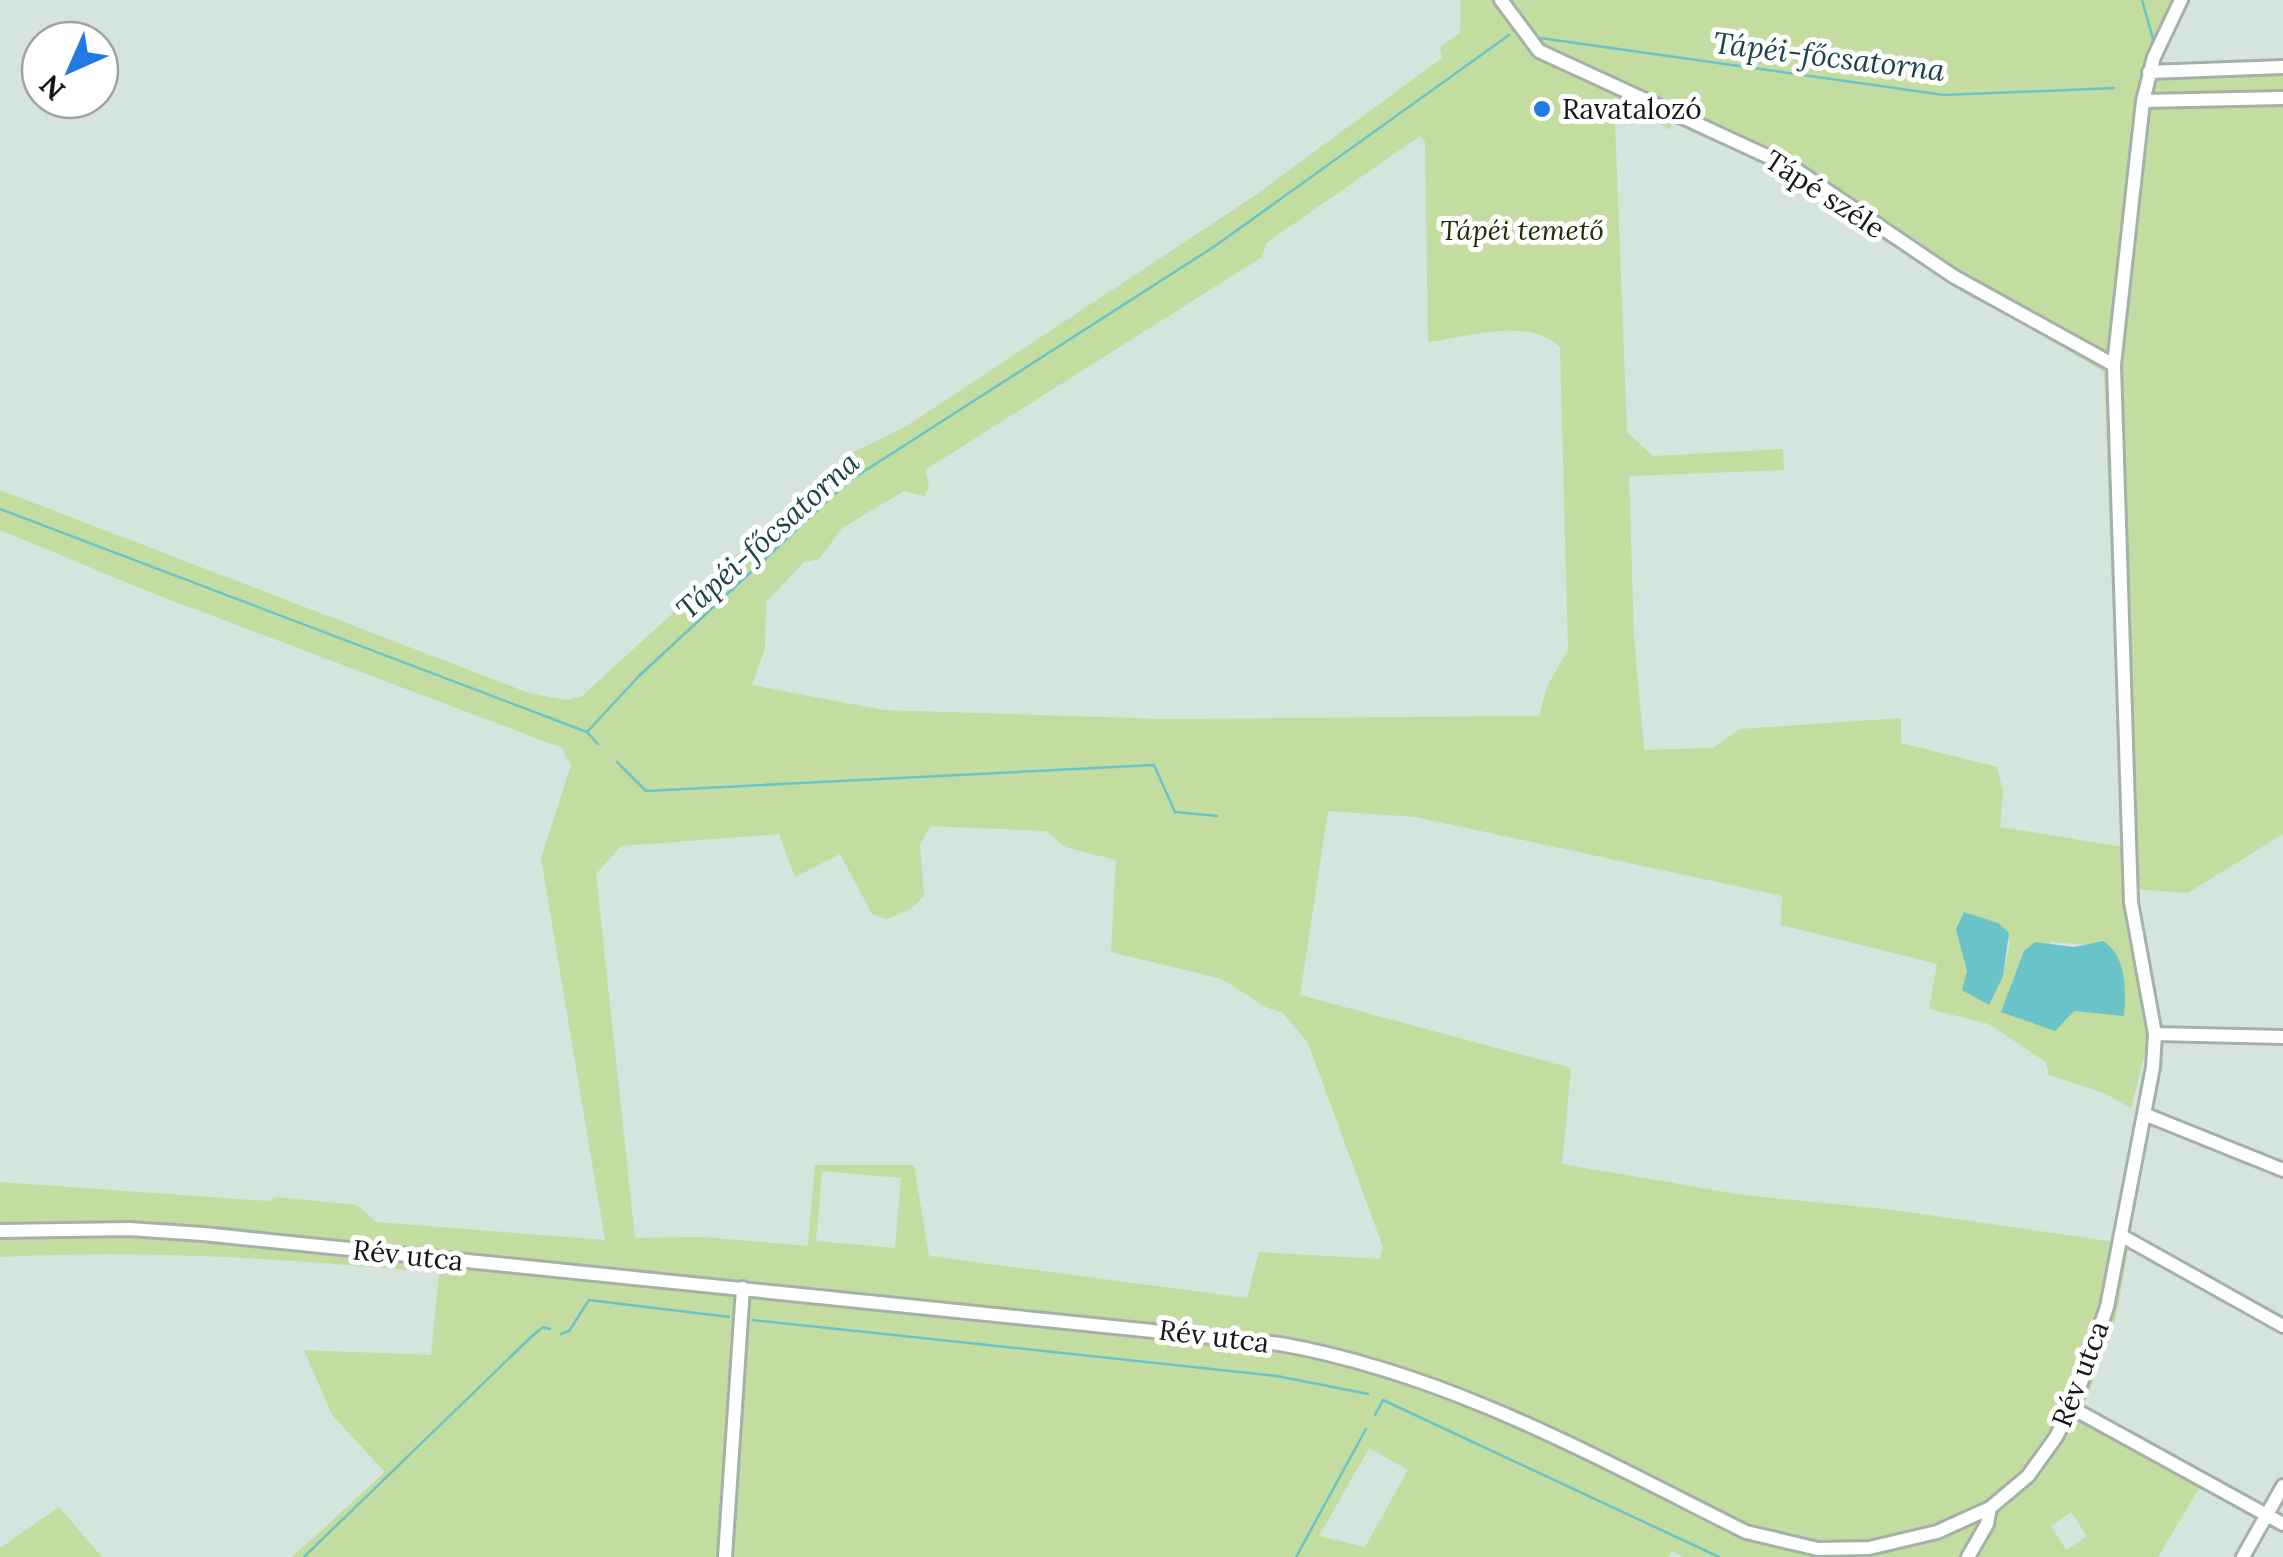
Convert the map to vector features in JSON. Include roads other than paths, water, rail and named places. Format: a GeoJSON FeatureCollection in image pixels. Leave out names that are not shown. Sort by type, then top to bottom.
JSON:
{"type":"FeatureCollection","features":[{"type":"Feature","properties":{"kind":"street","name":"Tápé széle"},"geometry":{"type":"LineString","coordinates":[[1501,0],[1527,40],[1546,55],[1795,169],[1953,276],[2114,365]]}},
{"type":"Feature","properties":{"kind":"street"},"geometry":{"type":"LineString","coordinates":[[2181,0],[2149,72],[2143,101],[2283,98]]}},
{"type":"Feature","properties":{"kind":"street"},"geometry":{"type":"LineString","coordinates":[[2149,72],[2283,67]]}},
{"type":"Feature","properties":{"kind":"street","name":"Rév utca"},"geometry":{"type":"LineString","coordinates":[[0,1231],[166,1232],[1117,1325],[1336,1354],[1460,1393],[1746,1532],[1779,1543],[1818,1549],[1869,1548],[1936,1532],[1990,1508],[2038,1463],[2072,1408],[2104,1318],[2137,1153],[2155,1034],[2131,902],[2114,365],[2143,101]]}},
{"type":"Feature","properties":{"kind":"street"},"geometry":{"type":"LineString","coordinates":[[2155,1034],[2283,1038]]}},
{"type":"Feature","properties":{"kind":"street"},"geometry":{"type":"LineString","coordinates":[[2144,1114],[2283,1170]]}},
{"type":"Feature","properties":{"kind":"street"},"geometry":{"type":"LineString","coordinates":[[2122,1236],[2283,1326]]}},
{"type":"Feature","properties":{"kind":"street"},"geometry":{"type":"LineString","coordinates":[[725,1557],[743,1288]]}},
{"type":"Feature","properties":{"kind":"street"},"geometry":{"type":"LineString","coordinates":[[2072,1408],[2283,1524]]}},
{"type":"Feature","properties":{"kind":"street"},"geometry":{"type":"LineString","coordinates":[[2243,1557],[2283,1486]]}},
{"type":"Feature","properties":{"kind":"street"},"geometry":{"type":"LineString","coordinates":[[1968,1557],[1987,1524],[1990,1508]]}},
{"type":"Feature","properties":{"kind":"water"},"geometry":{"type":"Polygon","coordinates":[[[1964,912],[1998,923],[2009,933],[2003,976],[1989,1005],[1962,990],[1967,971],[1956,929],[1964,912]]]}},
{"type":"Feature","properties":{"kind":"water"},"geometry":{"type":"Polygon","coordinates":[[[2103,941],[2121,964],[2124,1016],[2074,1011],[2055,1031],[2001,1012],[2024,951],[2035,942],[2074,947],[2103,941]]]}},
{"type":"Feature","properties":{"kind":"waterway"},"geometry":{"type":"LineString","coordinates":[[2142,0],[2153,39]]}},
{"type":"Feature","properties":{"kind":"waterway","name":"Tápéi-főcsatorna"},"geometry":{"type":"LineString","coordinates":[[587,732],[639,676],[849,481],[1215,246],[1509,35]]}},
{"type":"Feature","properties":{"kind":"waterway","name":"Tápéi-főcsatorna"},"geometry":{"type":"LineString","coordinates":[[1540,38],[1944,95],[2114,88]]}},
{"type":"Feature","properties":{"kind":"waterway","name":"Tápéi-főcsatorna"},"geometry":{"type":"LineString","coordinates":[[0,509],[587,732],[598,744]]}},
{"type":"Feature","properties":{"kind":"waterway"},"geometry":{"type":"LineString","coordinates":[[617,762],[646,791],[1154,765],[1175,812],[1217,816]]}},
{"type":"Feature","properties":{"kind":"waterway"},"geometry":{"type":"LineString","coordinates":[[561,1334],[569,1331],[589,1300],[729,1317]]}},
{"type":"Feature","properties":{"kind":"waterway"},"geometry":{"type":"LineString","coordinates":[[753,1320],[1277,1376],[1368,1394]]}},
{"type":"Feature","properties":{"kind":"waterway"},"geometry":{"type":"LineString","coordinates":[[304,1557],[530,1338],[543,1327],[550,1329]]}},
{"type":"Feature","properties":{"kind":"waterway"},"geometry":{"type":"LineString","coordinates":[[1375,1415],[1383,1400],[1719,1557]]}},
{"type":"Feature","properties":{"kind":"waterway"},"geometry":{"type":"LineString","coordinates":[[1296,1557],[1366,1429]]}},
{"type":"Feature","properties":{"kind":"place","name":"Ravatalozó"},"geometry":{"type":"Point","coordinates":[1542,109]}},
{"type":"Feature","properties":{"kind":"park label","name":"Tápéi temető"},"geometry":{"type":"Point","coordinates":[1522,230]}}]}
